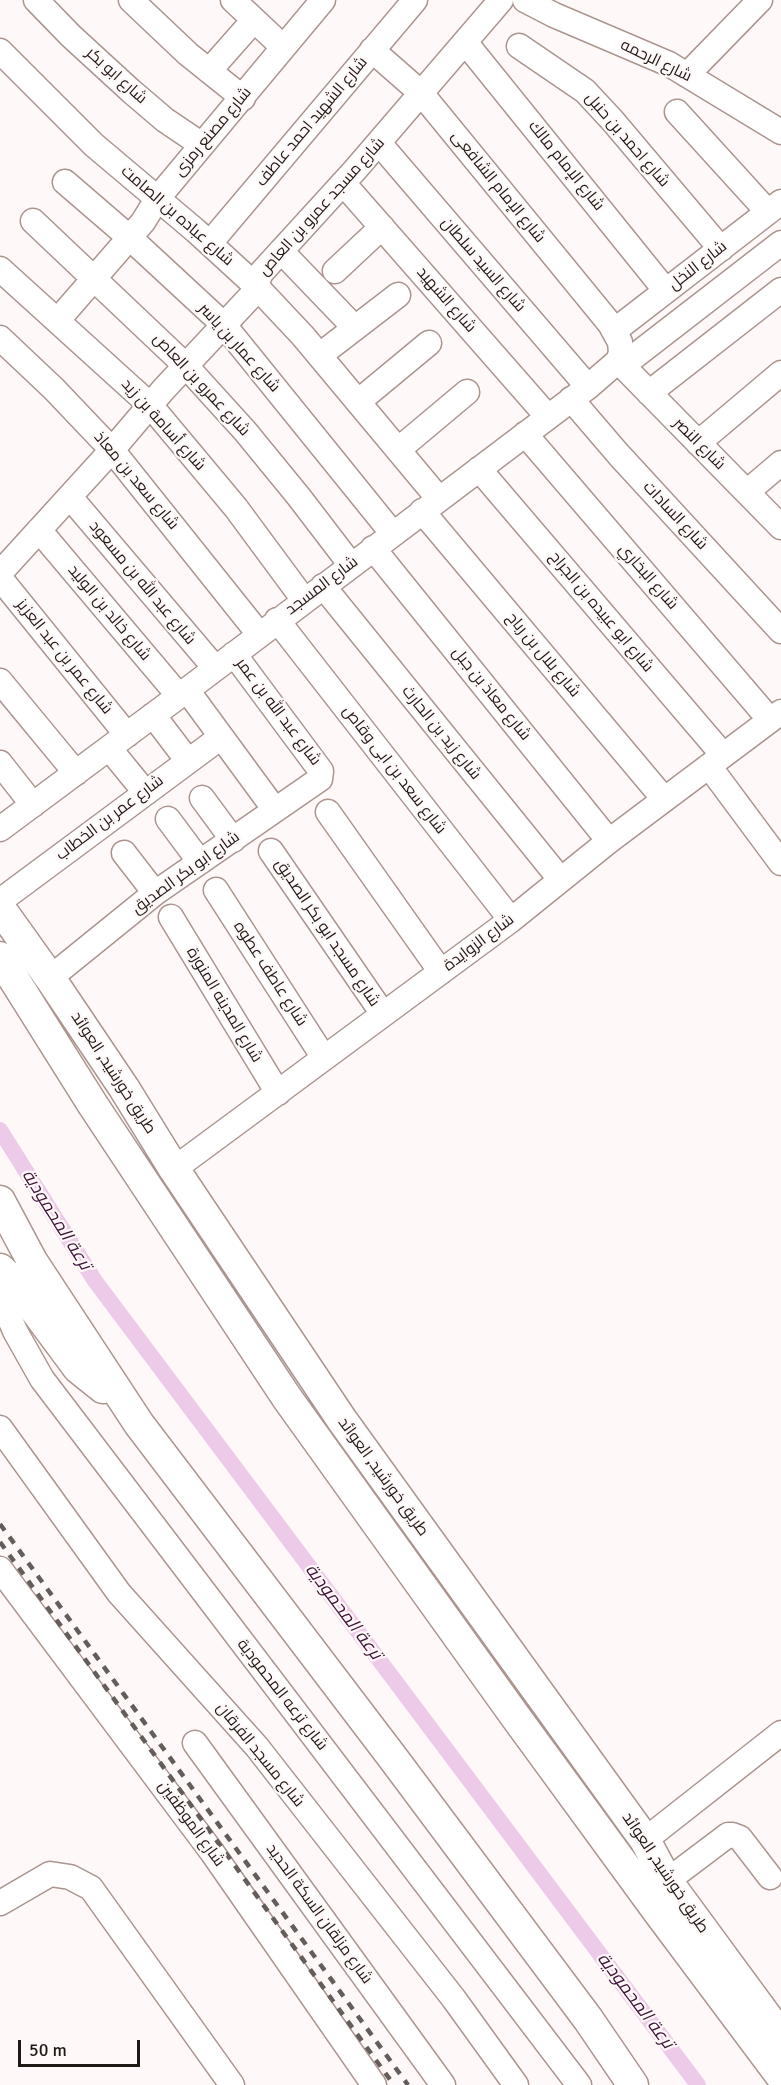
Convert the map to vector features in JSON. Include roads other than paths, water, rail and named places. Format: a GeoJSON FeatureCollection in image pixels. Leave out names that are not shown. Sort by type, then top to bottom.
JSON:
{"type":"FeatureCollection","features":[{"type":"Feature","properties":{"kind":"main road","name":"طريق خورشيد, العوائد"},"geometry":{"type":"LineString","coordinates":[[0,908],[50,978],[174,1169],[342,1420],[645,1840],[667,1881],[781,2036]]}},
{"type":"Feature","properties":{"kind":"main road","name":"طريق خورشيد, العوائد"},"geometry":{"type":"LineString","coordinates":[[0,957],[93,1105],[287,1398],[521,1726],[781,2076]]}},
{"type":"Feature","properties":{"kind":"main road"},"geometry":{"type":"LineString","coordinates":[[0,957],[82,1026]]}},
{"type":"Feature","properties":{"kind":"main road"},"geometry":{"type":"LineString","coordinates":[[0,1201],[32,1261],[139,1424],[574,2000],[633,2085]]}},
{"type":"Feature","properties":{"kind":"main road"},"geometry":{"type":"LineString","coordinates":[[0,1269],[15,1283],[78,1368],[91,1380],[121,1398]]}},
{"type":"Feature","properties":{"kind":"street","name":"شارع ابو بكر"},"geometry":{"type":"LineString","coordinates":[[36,0],[131,91],[165,120],[202,145]]}},
{"type":"Feature","properties":{"kind":"street"},"geometry":{"type":"LineString","coordinates":[[131,0],[209,71],[243,98]]}},
{"type":"Feature","properties":{"kind":"street"},"geometry":{"type":"LineString","coordinates":[[233,0],[283,47]]}},
{"type":"Feature","properties":{"kind":"street","name":"شارع مصنع رمزى"},"geometry":{"type":"LineString","coordinates":[[58,320],[130,238],[157,199],[323,0]]}},
{"type":"Feature","properties":{"kind":"street","name":"شارع الشهيد احمد عاطف"},"geometry":{"type":"LineString","coordinates":[[210,243],[415,0]]}},
{"type":"Feature","properties":{"kind":"street","name":"شارع مسجد عمرو بن العاص"},"geometry":{"type":"LineString","coordinates":[[0,573],[251,296],[261,273],[379,143],[501,0]]}},
{"type":"Feature","properties":{"kind":"street","name":"شارع الرحمه"},"geometry":{"type":"LineString","coordinates":[[525,0],[554,15],[669,64],[781,132]]}},
{"type":"Feature","properties":{"kind":"street"},"geometry":{"type":"LineString","coordinates":[[687,75],[760,0]]}},
{"type":"Feature","properties":{"kind":"street"},"geometry":{"type":"LineString","coordinates":[[209,71],[254,20]]}},
{"type":"Feature","properties":{"kind":"street","name":"شارع الإمام مالك"},"geometry":{"type":"LineString","coordinates":[[465,42],[666,291]]}},
{"type":"Feature","properties":{"kind":"street","name":"شارع احمد بن حنبل"},"geometry":{"type":"LineString","coordinates":[[519,46],[585,91],[721,249]]}},
{"type":"Feature","properties":{"kind":"street","name":"شارع الإمام الشافعى"},"geometry":{"type":"LineString","coordinates":[[372,50],[421,93],[614,331]]}},
{"type":"Feature","properties":{"kind":"street","name":"شارع عباده بن الصامت"},"geometry":{"type":"LineString","coordinates":[[0,51],[94,145],[210,243],[256,286],[320,355],[399,449],[431,505]]}},
{"type":"Feature","properties":{"kind":"street"},"geometry":{"type":"LineString","coordinates":[[677,112],[775,207]]}},
{"type":"Feature","properties":{"kind":"street","name":"شارع السيد سلطان"},"geometry":{"type":"LineString","coordinates":[[379,143],[579,393]]}},
{"type":"Feature","properties":{"kind":"street","name":"شارع عمار بن ياسر"},"geometry":{"type":"LineString","coordinates":[[65,182],[130,238],[224,326],[393,534]]}},
{"type":"Feature","properties":{"kind":"street","name":"شارع الشهيد"},"geometry":{"type":"LineString","coordinates":[[343,183],[548,417]]}},
{"type":"Feature","properties":{"kind":"street","name":"شارع النخل"},"geometry":{"type":"LineString","coordinates":[[614,331],[775,207]]}},
{"type":"Feature","properties":{"kind":"street","name":"شارع عمرو بن العاص"},"geometry":{"type":"LineString","coordinates":[[33,221],[186,366],[245,431],[351,565]]}},
{"type":"Feature","properties":{"kind":"street"},"geometry":{"type":"LineString","coordinates":[[335,271],[382,227]]}},
{"type":"Feature","properties":{"kind":"street","name":"شارع المسجد"},"geometry":{"type":"LineString","coordinates":[[0,829],[781,243]]}},
{"type":"Feature","properties":{"kind":"street"},"geometry":{"type":"LineString","coordinates":[[281,251],[355,328]]}},
{"type":"Feature","properties":{"kind":"street","name":"شارع أسامة بن زيد"},"geometry":{"type":"LineString","coordinates":[[0,269],[150,405],[229,500],[314,593]]}},
{"type":"Feature","properties":{"kind":"street"},"geometry":{"type":"LineString","coordinates":[[649,393],[781,290]]}},
{"type":"Feature","properties":{"kind":"street"},"geometry":{"type":"LineString","coordinates":[[320,355],[398,295]]}},
{"type":"Feature","properties":{"kind":"street"},"geometry":{"type":"LineString","coordinates":[[614,331],[620,342],[620,364]]}},
{"type":"Feature","properties":{"kind":"street","name":"شارع سعد بن معاذ"},"geometry":{"type":"LineString","coordinates":[[0,339],[54,389],[112,450],[268,627]]}},
{"type":"Feature","properties":{"kind":"street"},"geometry":{"type":"LineString","coordinates":[[359,401],[429,343]]}},
{"type":"Feature","properties":{"kind":"street","name":"شارع النصر"},"geometry":{"type":"LineString","coordinates":[[620,364],[781,527]]}},
{"type":"Feature","properties":{"kind":"street"},"geometry":{"type":"LineString","coordinates":[[698,443],[781,373]]}},
{"type":"Feature","properties":{"kind":"street"},"geometry":{"type":"LineString","coordinates":[[399,449],[466,392]]}},
{"type":"Feature","properties":{"kind":"street","name":"شارع السادات"},"geometry":{"type":"LineString","coordinates":[[579,393],[619,455],[781,631]]}},
{"type":"Feature","properties":{"kind":"street","name":"شارع البخاري"},"geometry":{"type":"LineString","coordinates":[[525,434],[778,715]]}},
{"type":"Feature","properties":{"kind":"street"},"geometry":{"type":"LineString","coordinates":[[747,492],[781,463]]}},
{"type":"Feature","properties":{"kind":"street","name":"شارع ابو عبيده بن الجراح"},"geometry":{"type":"LineString","coordinates":[[479,469],[716,760],[781,863]]}},
{"type":"Feature","properties":{"kind":"street","name":"شارع عبد الله بن مسعود"},"geometry":{"type":"LineString","coordinates":[[70,497],[215,669]]}},
{"type":"Feature","properties":{"kind":"street","name":"شارع بلال بن رباح"},"geometry":{"type":"LineString","coordinates":[[431,505],[664,799]]}},
{"type":"Feature","properties":{"kind":"street","name":"شارع خالد بن الوليد"},"geometry":{"type":"LineString","coordinates":[[39,530],[221,737],[275,810]]}},
{"type":"Feature","properties":{"kind":"street","name":"شارع معاذ بن جبل"},"geometry":{"type":"LineString","coordinates":[[373,548],[609,841]]}},
{"type":"Feature","properties":{"kind":"street","name":"شارع عمر بن عبد العزيز"},"geometry":{"type":"LineString","coordinates":[[0,578],[118,742],[145,792]]}},
{"type":"Feature","properties":{"kind":"street","name":"شارع زيد بن الحارث"},"geometry":{"type":"LineString","coordinates":[[314,593],[560,879]]}},
{"type":"Feature","properties":{"kind":"street","name":"شارع سعد بن ابى وقاص"},"geometry":{"type":"LineString","coordinates":[[268,627],[511,920]]}},
{"type":"Feature","properties":{"kind":"street","name":"شارع عبد الله بن عمر"},"geometry":{"type":"LineString","coordinates":[[234,654],[321,771]]}},
{"type":"Feature","properties":{"kind":"street"},"geometry":{"type":"LineString","coordinates":[[0,681],[76,773]]}},
{"type":"Feature","properties":{"kind":"street"},"geometry":{"type":"LineString","coordinates":[[153,715],[188,761]]}},
{"type":"Feature","properties":{"kind":"street","name":"شارع الزوايدة"},"geometry":{"type":"LineString","coordinates":[[174,1169],[511,920],[609,841],[778,715]]}},
{"type":"Feature","properties":{"kind":"street","name":"شارع عمر بن الخطاب"},"geometry":{"type":"LineString","coordinates":[[0,901],[221,737]]}},
{"type":"Feature","properties":{"kind":"street"},"geometry":{"type":"LineString","coordinates":[[0,763],[33,805]]}},
{"type":"Feature","properties":{"kind":"street","name":"شارع ابو بكر الصديق"},"geometry":{"type":"LineString","coordinates":[[50,978],[155,893],[320,779],[321,771]]}},
{"type":"Feature","properties":{"kind":"street"},"geometry":{"type":"LineString","coordinates":[[202,798],[233,840]]}},
{"type":"Feature","properties":{"kind":"street"},"geometry":{"type":"LineString","coordinates":[[328,812],[441,972]]}},
{"type":"Feature","properties":{"kind":"street"},"geometry":{"type":"LineString","coordinates":[[168,819],[200,862]]}},
{"type":"Feature","properties":{"kind":"street","name":"شارع مسجد ابو بكر الصديق"},"geometry":{"type":"LineString","coordinates":[[271,851],[383,1014]]}},
{"type":"Feature","properties":{"kind":"street"},"geometry":{"type":"LineString","coordinates":[[124,853],[155,893]]}},
{"type":"Feature","properties":{"kind":"street","name":"شارع عاطف عطوه"},"geometry":{"type":"LineString","coordinates":[[216,890],[324,1059]]}},
{"type":"Feature","properties":{"kind":"street","name":"شارع المدينه المنورة"},"geometry":{"type":"LineString","coordinates":[[171,917],[278,1093]]}},
{"type":"Feature","properties":{"kind":"street","name":"شارع ترعه المحمودية"},"geometry":{"type":"LineString","coordinates":[[2,1305],[42,1379],[579,2085]]}},
{"type":"Feature","properties":{"kind":"street","name":"شارع مسجد الفرقان"},"geometry":{"type":"LineString","coordinates":[[0,1428],[119,1593],[257,1747],[454,1999],[516,2085]]}},
{"type":"Feature","properties":{"kind":"street","name":"شارع الموظفين"},"geometry":{"type":"LineString","coordinates":[[0,1569],[212,1852],[374,2085]]}},
{"type":"Feature","properties":{"kind":"street"},"geometry":{"type":"LineString","coordinates":[[645,1840],[781,1733]]}},
{"type":"Feature","properties":{"kind":"street","name":"شارع مزلقان السكة الحديد"},"geometry":{"type":"LineString","coordinates":[[195,1743],[443,2085]]}},
{"type":"Feature","properties":{"kind":"street"},"geometry":{"type":"LineString","coordinates":[[667,1881],[728,1835],[740,1838],[770,1877]]}},
{"type":"Feature","properties":{"kind":"street"},"geometry":{"type":"LineString","coordinates":[[0,1904],[50,1874],[70,1877],[91,1888],[232,2085]]}},
{"type":"Feature","properties":{"kind":"waterway","name":"ترعة المحمودية"},"geometry":{"type":"LineString","coordinates":[[0,1130],[95,1281],[698,2085]]}},
{"type":"Feature","properties":{"kind":"railway"},"geometry":{"type":"LineString","coordinates":[[0,1524],[408,2085]]}},
{"type":"Feature","properties":{"kind":"railway"},"geometry":{"type":"LineString","coordinates":[[0,1542],[394,2085]]}}]}
